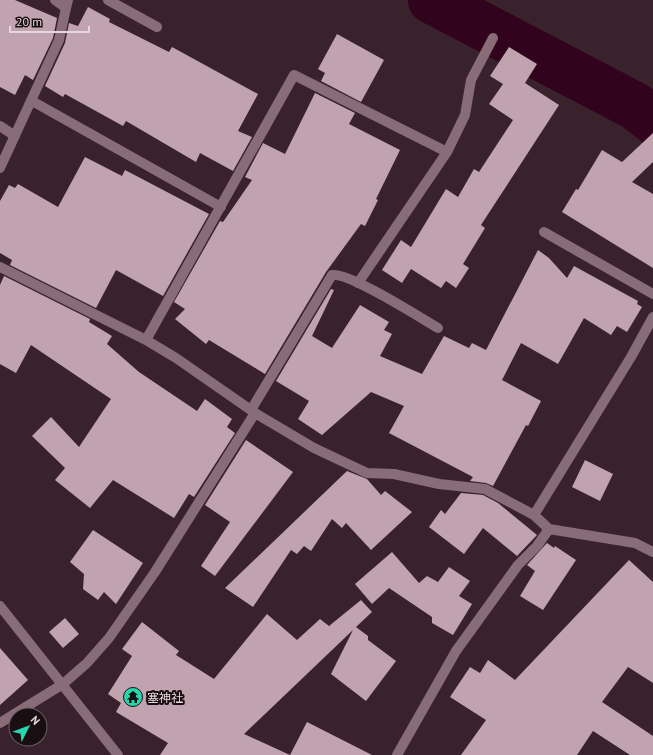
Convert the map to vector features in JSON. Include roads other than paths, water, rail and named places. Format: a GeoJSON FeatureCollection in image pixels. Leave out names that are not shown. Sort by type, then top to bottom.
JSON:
{"type":"FeatureCollection","features":[{"type":"Feature","properties":{"kind":"street"},"geometry":{"type":"LineString","coordinates":[[0,168],[32,102],[59,40],[67,4],[55,0]]}},
{"type":"Feature","properties":{"kind":"street"},"geometry":{"type":"LineString","coordinates":[[108,0],[158,27]]}},
{"type":"Feature","properties":{"kind":"street"},"geometry":{"type":"LineString","coordinates":[[358,283],[447,152],[465,115],[471,80],[475,70],[493,38]]}},
{"type":"Feature","properties":{"kind":"street"},"geometry":{"type":"LineString","coordinates":[[146,340],[294,75],[447,152]]}},
{"type":"Feature","properties":{"kind":"street"},"geometry":{"type":"LineString","coordinates":[[32,102],[221,207]]}},
{"type":"Feature","properties":{"kind":"street"},"geometry":{"type":"LineString","coordinates":[[0,126],[15,136]]}},
{"type":"Feature","properties":{"kind":"street"},"geometry":{"type":"LineString","coordinates":[[544,232],[653,294]]}},
{"type":"Feature","properties":{"kind":"street"},"geometry":{"type":"LineString","coordinates":[[0,267],[146,340],[176,358],[253,412],[314,448],[368,473],[402,475],[439,484],[485,489],[534,515],[549,529],[635,543],[653,552]]}},
{"type":"Feature","properties":{"kind":"street"},"geometry":{"type":"LineString","coordinates":[[0,723],[63,684],[87,663],[109,638],[155,572],[253,412],[332,274],[338,274],[358,283],[438,328]]}},
{"type":"Feature","properties":{"kind":"street"},"geometry":{"type":"LineString","coordinates":[[534,515],[631,357],[653,318]]}},
{"type":"Feature","properties":{"kind":"street"},"geometry":{"type":"LineString","coordinates":[[397,755],[456,652],[518,565],[537,546],[549,529]]}},
{"type":"Feature","properties":{"kind":"street"},"geometry":{"type":"LineString","coordinates":[[0,606],[118,755]]}},
{"type":"Feature","properties":{"kind":"waterway"},"geometry":{"type":"LineString","coordinates":[[432,0],[635,106],[653,120]]}},
{"type":"Feature","properties":{"kind":"place","name":"塞神社"},"geometry":{"type":"Point","coordinates":[133,697]}}]}
